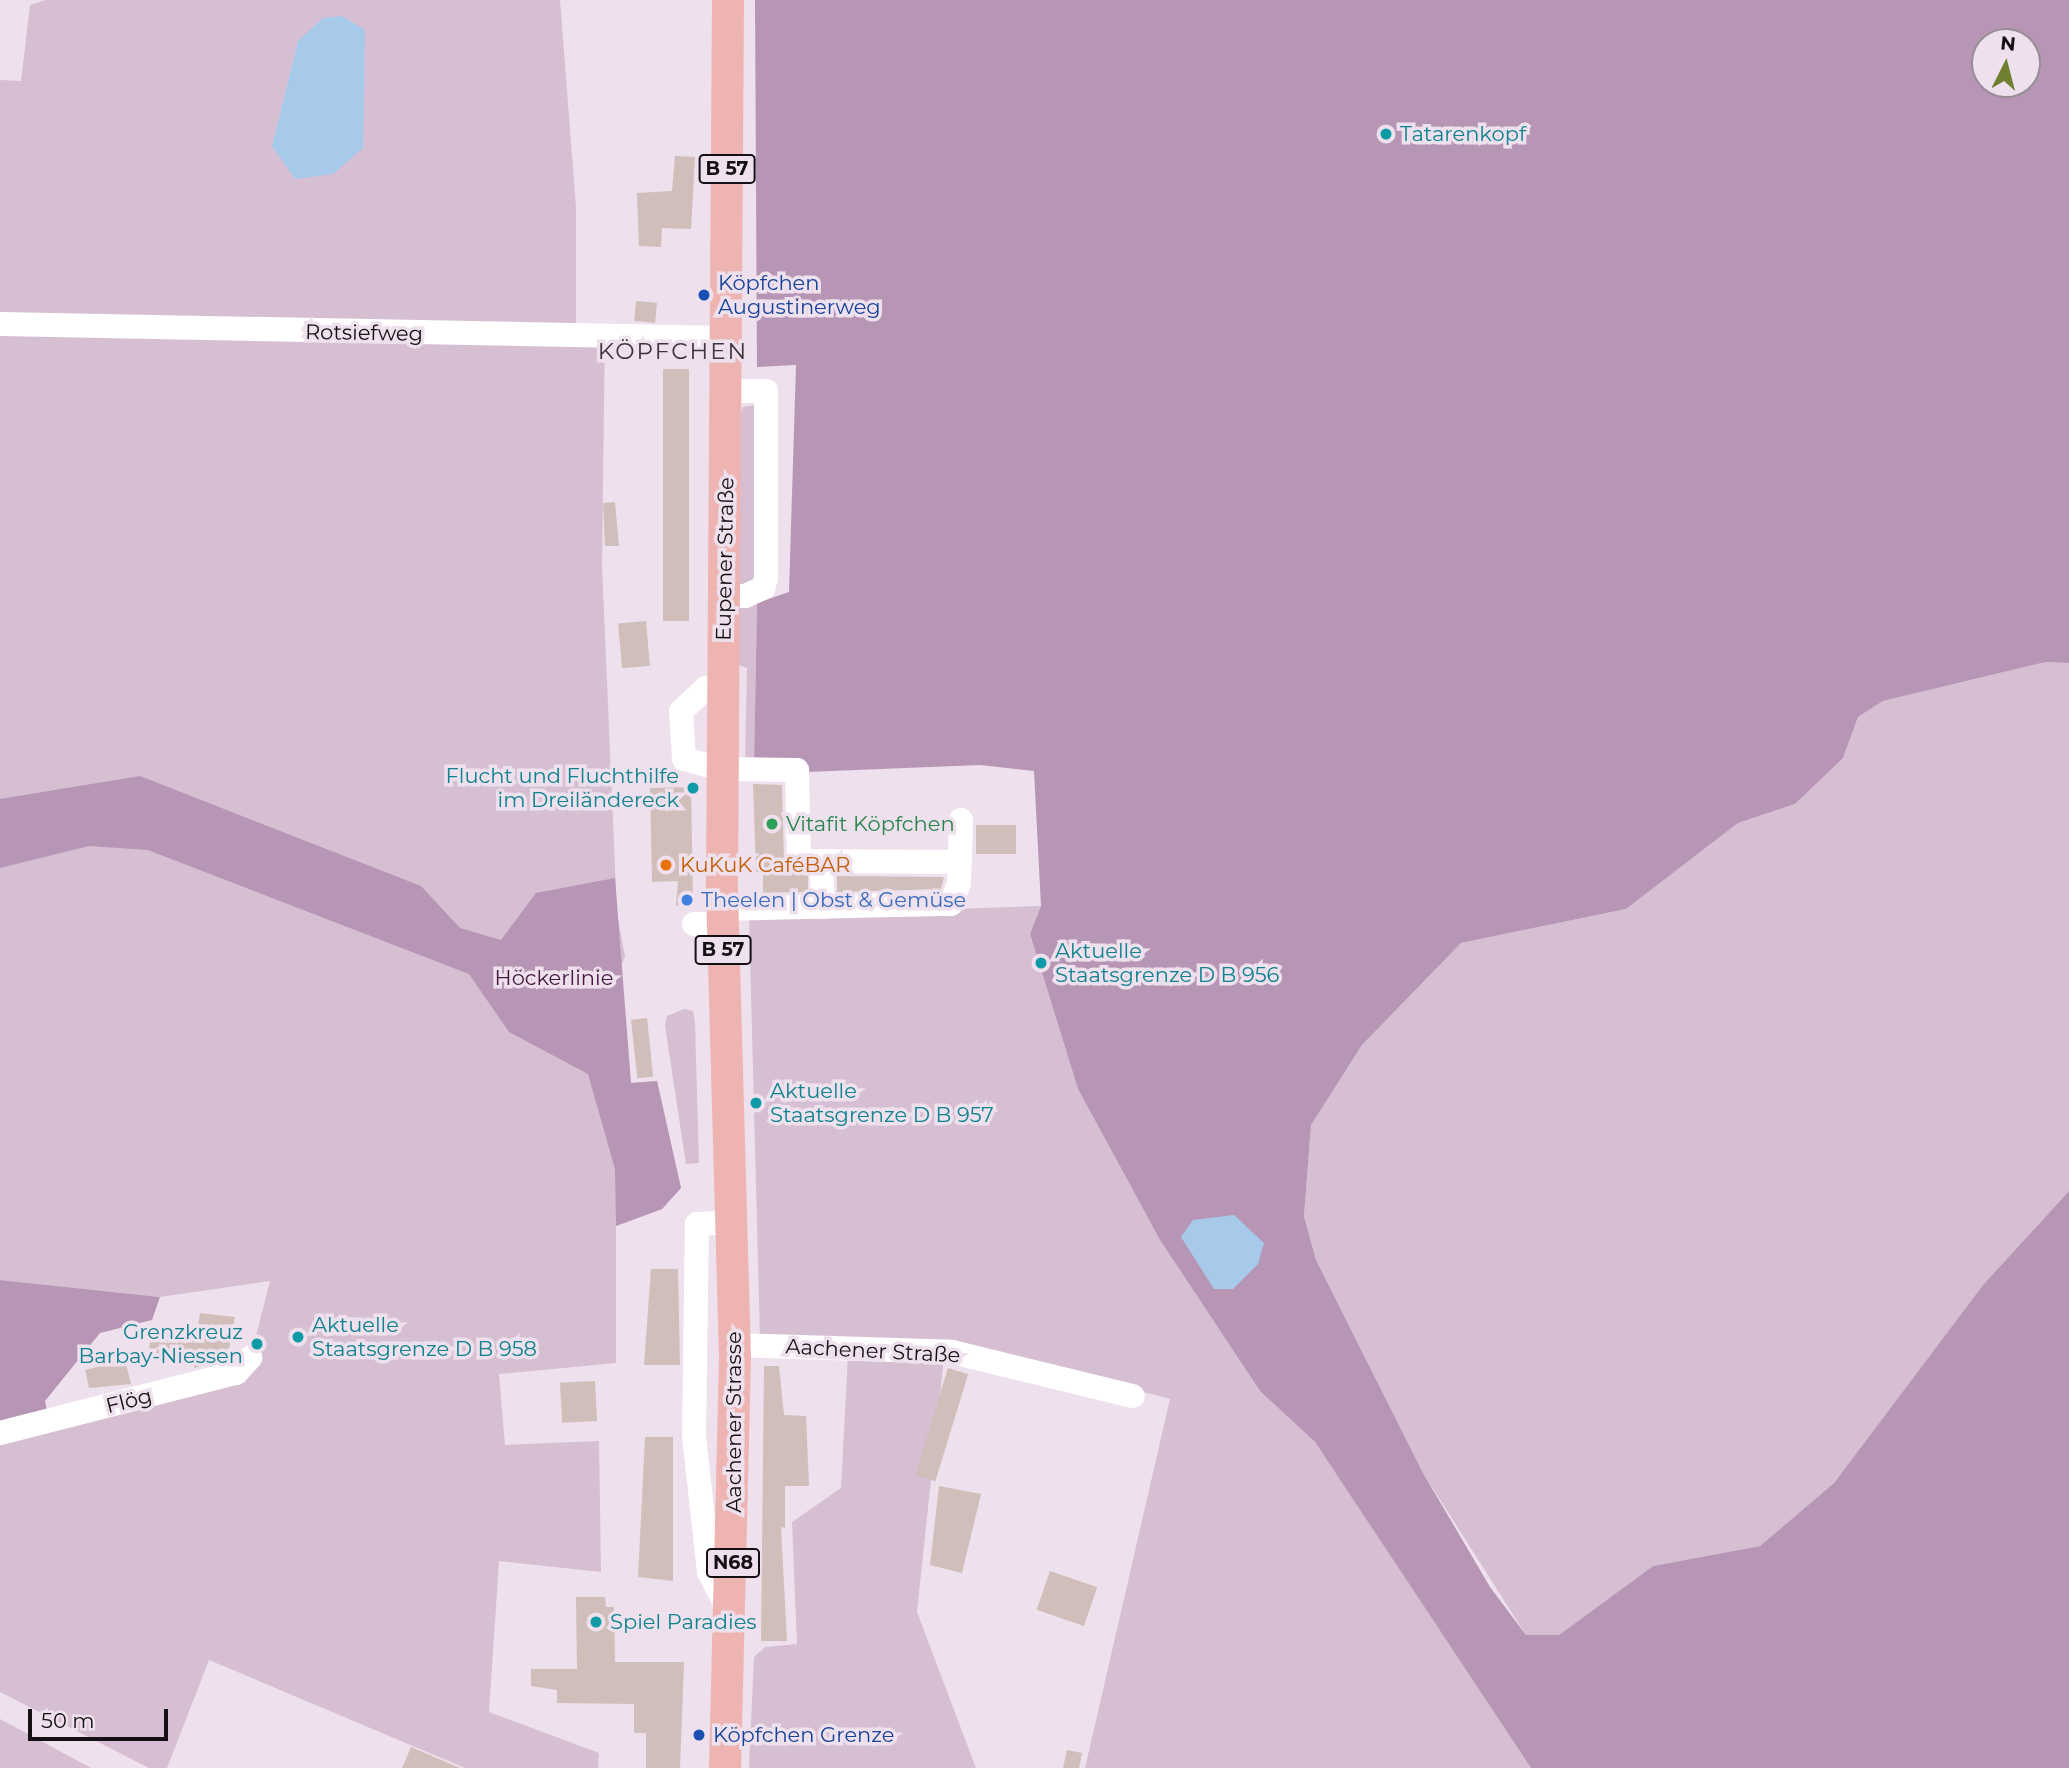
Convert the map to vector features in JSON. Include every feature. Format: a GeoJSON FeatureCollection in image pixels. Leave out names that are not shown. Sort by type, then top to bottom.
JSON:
{"type":"FeatureCollection","features":[{"type":"Feature","properties":{"kind":"main road","name":"Eupener Straße"},"geometry":{"type":"LineString","coordinates":[[727,1118],[713,919],[722,769],[728,0]]}},
{"type":"Feature","properties":{"kind":"main road","name":"Aachener Strasse"},"geometry":{"type":"LineString","coordinates":[[725,1768],[731,1616],[734,1359],[727,1118]]}},
{"type":"Feature","properties":{"kind":"street","name":"Rotsiefweg"},"geometry":{"type":"LineString","coordinates":[[0,324],[727,338]]}},
{"type":"Feature","properties":{"kind":"street"},"geometry":{"type":"LineString","coordinates":[[724,596],[745,596],[763,588],[766,578],[766,391],[727,391]]}},
{"type":"Feature","properties":{"kind":"street"},"geometry":{"type":"LineString","coordinates":[[723,683],[688,700],[680,728],[684,760],[722,769],[797,770],[799,861],[960,862]]}},
{"type":"Feature","properties":{"kind":"street"},"geometry":{"type":"LineString","coordinates":[[713,919],[823,907],[951,904],[960,862],[961,820]]}},
{"type":"Feature","properties":{"kind":"street"},"geometry":{"type":"LineString","coordinates":[[822,878],[823,907]]}},
{"type":"Feature","properties":{"kind":"street"},"geometry":{"type":"LineString","coordinates":[[731,1616],[709,1572],[695,1485],[697,1224],[732,1222]]}},
{"type":"Feature","properties":{"kind":"street","name":"Aachener Straße"},"geometry":{"type":"LineString","coordinates":[[697,1373],[734,1359],[952,1352],[1133,1396]]}},
{"type":"Feature","properties":{"kind":"street","name":"Flög"},"geometry":{"type":"LineString","coordinates":[[0,1433],[236,1373],[250,1358]]}},
{"type":"Feature","properties":{"kind":"green space"},"geometry":{"type":"Polygon","coordinates":[[[45,0],[560,0],[576,207],[576,326],[605,328],[602,565],[617,914],[625,956],[618,974],[631,1083],[657,1081],[681,1188],[662,1209],[616,1226],[616,1363],[499,1374],[505,1445],[599,1441],[601,1572],[499,1561],[489,1712],[599,1753],[598,1768],[465,1768],[209,1660],[167,1768],[149,1768],[0,1692],[0,1440],[250,1359],[270,1281],[160,1297],[0,1280],[0,80],[21,81],[30,5],[45,0]]]}},
{"type":"Feature","properties":{"kind":"green space"},"geometry":{"type":"Polygon","coordinates":[[[755,0],[2069,0],[2069,663],[2046,662],[1883,701],[1858,717],[1843,758],[1795,804],[1738,823],[1626,909],[1461,943],[1362,1045],[1311,1125],[1304,1216],[1316,1260],[1423,1473],[1490,1587],[1526,1635],[1559,1635],[1653,1566],[1760,1546],[1834,1483],[1983,1285],[2069,1191],[2069,1768],[1531,1768],[1315,1442],[1260,1391],[1160,1240],[1078,1089],[1030,934],[1041,906],[1034,771],[980,765],[806,772],[754,765],[757,603],[789,592],[796,365],[757,367],[755,0]]]}},
{"type":"Feature","properties":{"kind":"green space"},"geometry":{"type":"Polygon","coordinates":[[[757,405],[754,765],[745,764],[747,668],[735,664],[739,417],[743,407],[757,405]]]}},
{"type":"Feature","properties":{"kind":"green space"},"geometry":{"type":"Polygon","coordinates":[[[2046,662],[2069,663],[2069,1191],[1983,1285],[1834,1483],[1760,1546],[1653,1566],[1559,1635],[1526,1635],[1423,1473],[1316,1260],[1304,1216],[1311,1125],[1362,1045],[1461,943],[1626,909],[1738,823],[1795,804],[1843,758],[1858,717],[1883,701],[2046,662]]]}},
{"type":"Feature","properties":{"kind":"green space","name":"Höckerlinie"},"geometry":{"type":"Polygon","coordinates":[[[140,776],[421,886],[460,928],[501,940],[536,893],[615,878],[631,1083],[657,1081],[681,1188],[662,1209],[616,1226],[615,1169],[588,1074],[509,1032],[469,974],[148,850],[89,846],[0,868],[0,799],[140,776]]]}},
{"type":"Feature","properties":{"kind":"green space"},"geometry":{"type":"Polygon","coordinates":[[[1041,906],[1030,934],[1078,1089],[1160,1240],[1260,1391],[1315,1442],[1531,1768],[1085,1768],[1170,1399],[954,1343],[760,1340],[749,916],[1041,906]]]}},
{"type":"Feature","properties":{"kind":"green space"},"geometry":{"type":"Polygon","coordinates":[[[684,1009],[693,1011],[695,1023],[699,1163],[686,1164],[665,1026],[667,1016],[684,1009]]]}},
{"type":"Feature","properties":{"kind":"green space"},"geometry":{"type":"Polygon","coordinates":[[[0,1280],[160,1297],[152,1320],[100,1333],[45,1401],[48,1415],[0,1428],[0,1280]]]}},
{"type":"Feature","properties":{"kind":"green space"},"geometry":{"type":"Polygon","coordinates":[[[848,1355],[944,1357],[917,1612],[976,1768],[749,1768],[754,1657],[765,1647],[797,1644],[792,1522],[841,1488],[848,1355]]]}},
{"type":"Feature","properties":{"kind":"green space"},"geometry":{"type":"Polygon","coordinates":[[[0,1719],[91,1768],[0,1768],[0,1719]]]}},
{"type":"Feature","properties":{"kind":"water"},"geometry":{"type":"Polygon","coordinates":[[[342,16],[365,30],[363,148],[333,174],[295,179],[272,146],[298,41],[323,18],[342,16]]]}},
{"type":"Feature","properties":{"kind":"water"},"geometry":{"type":"Polygon","coordinates":[[[1234,1215],[1264,1243],[1258,1264],[1233,1289],[1214,1289],[1181,1237],[1193,1220],[1234,1215]]]}},
{"type":"Feature","properties":{"kind":"building"},"geometry":{"type":"Polygon","coordinates":[[[675,156],[695,157],[691,229],[662,228],[661,247],[639,246],[637,193],[672,191],[675,156]]]}},
{"type":"Feature","properties":{"kind":"building"},"geometry":{"type":"Polygon","coordinates":[[[636,301],[657,303],[655,323],[634,321],[636,301]]]}},
{"type":"Feature","properties":{"kind":"building"},"geometry":{"type":"Polygon","coordinates":[[[663,369],[689,369],[689,621],[663,621],[663,369]]]}},
{"type":"Feature","properties":{"kind":"building"},"geometry":{"type":"Polygon","coordinates":[[[615,502],[619,546],[605,546],[603,503],[615,502]]]}},
{"type":"Feature","properties":{"kind":"building"},"geometry":{"type":"Polygon","coordinates":[[[646,621],[650,666],[622,668],[618,623],[646,621]]]}},
{"type":"Feature","properties":{"kind":"building","name":"Vitafit Köpfchen"},"geometry":{"type":"Polygon","coordinates":[[[753,784],[782,785],[784,862],[791,873],[808,876],[808,892],[763,893],[763,872],[756,872],[753,784]]]}},
{"type":"Feature","properties":{"kind":"building"},"geometry":{"type":"Polygon","coordinates":[[[691,787],[693,907],[676,905],[678,881],[652,882],[650,788],[691,787]]]}},
{"type":"Feature","properties":{"kind":"building"},"geometry":{"type":"Polygon","coordinates":[[[976,825],[1016,825],[1016,854],[976,854],[976,825]]]}},
{"type":"Feature","properties":{"kind":"building"},"geometry":{"type":"Polygon","coordinates":[[[837,876],[944,877],[941,889],[837,892],[837,876]]]}},
{"type":"Feature","properties":{"kind":"building"},"geometry":{"type":"Polygon","coordinates":[[[647,1018],[653,1077],[637,1078],[631,1020],[647,1018]]]}},
{"type":"Feature","properties":{"kind":"building"},"geometry":{"type":"Polygon","coordinates":[[[651,1269],[678,1269],[680,1365],[644,1365],[651,1269]]]}},
{"type":"Feature","properties":{"kind":"building"},"geometry":{"type":"Polygon","coordinates":[[[200,1313],[235,1317],[227,1360],[194,1368],[194,1358],[149,1352],[151,1334],[197,1334],[200,1313]]]}},
{"type":"Feature","properties":{"kind":"building"},"geometry":{"type":"Polygon","coordinates":[[[125,1360],[131,1384],[89,1388],[85,1370],[125,1360]]]}},
{"type":"Feature","properties":{"kind":"building"},"geometry":{"type":"Polygon","coordinates":[[[764,1366],[779,1366],[784,1415],[806,1416],[809,1486],[785,1486],[785,1528],[781,1527],[787,1641],[761,1641],[764,1366]]]}},
{"type":"Feature","properties":{"kind":"building"},"geometry":{"type":"Polygon","coordinates":[[[948,1368],[968,1374],[935,1481],[915,1475],[948,1368]]]}},
{"type":"Feature","properties":{"kind":"building"},"geometry":{"type":"Polygon","coordinates":[[[595,1381],[597,1421],[562,1423],[560,1383],[595,1381]]]}},
{"type":"Feature","properties":{"kind":"building"},"geometry":{"type":"Polygon","coordinates":[[[645,1437],[673,1437],[673,1581],[638,1577],[645,1437]]]}},
{"type":"Feature","properties":{"kind":"building"},"geometry":{"type":"Polygon","coordinates":[[[939,1486],[981,1494],[962,1573],[930,1565],[939,1486]]]}},
{"type":"Feature","properties":{"kind":"building"},"geometry":{"type":"Polygon","coordinates":[[[1050,1571],[1097,1587],[1084,1626],[1037,1610],[1050,1571]]]}},
{"type":"Feature","properties":{"kind":"building"},"geometry":{"type":"Polygon","coordinates":[[[576,1597],[605,1597],[606,1607],[614,1607],[615,1662],[684,1662],[680,1768],[646,1768],[646,1733],[634,1733],[634,1704],[557,1703],[557,1690],[531,1686],[531,1669],[577,1669],[576,1597]]]}},
{"type":"Feature","properties":{"kind":"building"},"geometry":{"type":"Polygon","coordinates":[[[411,1747],[460,1768],[402,1768],[411,1747]]]}},
{"type":"Feature","properties":{"kind":"building"},"geometry":{"type":"Polygon","coordinates":[[[1067,1750],[1082,1753],[1079,1768],[1063,1768],[1067,1750]]]}},
{"type":"Feature","properties":{"kind":"place","name":"Tatarenkopf"},"geometry":{"type":"Point","coordinates":[1386,134]}},
{"type":"Feature","properties":{"kind":"place","name":"Köpfchen Augustinerweg"},"geometry":{"type":"Point","coordinates":[704,295]}},
{"type":"Feature","properties":{"kind":"place","name":"Flucht und Fluchthilfe im Dreiländereck"},"geometry":{"type":"Point","coordinates":[693,788]}},
{"type":"Feature","properties":{"kind":"place","name":"Vitafit Köpfchen"},"geometry":{"type":"Point","coordinates":[772,824]}},
{"type":"Feature","properties":{"kind":"place","name":"KuKuK CaféBAR"},"geometry":{"type":"Point","coordinates":[666,865]}},
{"type":"Feature","properties":{"kind":"place","name":"Theelen | Obst & Gemüse"},"geometry":{"type":"Point","coordinates":[687,900]}},
{"type":"Feature","properties":{"kind":"place","name":"Aktuelle Staatsgrenze D B 956"},"geometry":{"type":"Point","coordinates":[1041,963]}},
{"type":"Feature","properties":{"kind":"place","name":"Aktuelle Staatsgrenze D B 957"},"geometry":{"type":"Point","coordinates":[756,1103]}},
{"type":"Feature","properties":{"kind":"place","name":"Aktuelle Staatsgrenze D B 958"},"geometry":{"type":"Point","coordinates":[298,1337]}},
{"type":"Feature","properties":{"kind":"place","name":"Grenzkreuz Barbay-Niessen"},"geometry":{"type":"Point","coordinates":[257,1344]}},
{"type":"Feature","properties":{"kind":"place","name":"Spiel Paradies"},"geometry":{"type":"Point","coordinates":[596,1622]}},
{"type":"Feature","properties":{"kind":"place","name":"Köpfchen Grenze"},"geometry":{"type":"Point","coordinates":[699,1735]}},
{"type":"Feature","properties":{"kind":"district","name":"KÖPFCHEN"},"geometry":{"type":"Point","coordinates":[673,351]}}]}
